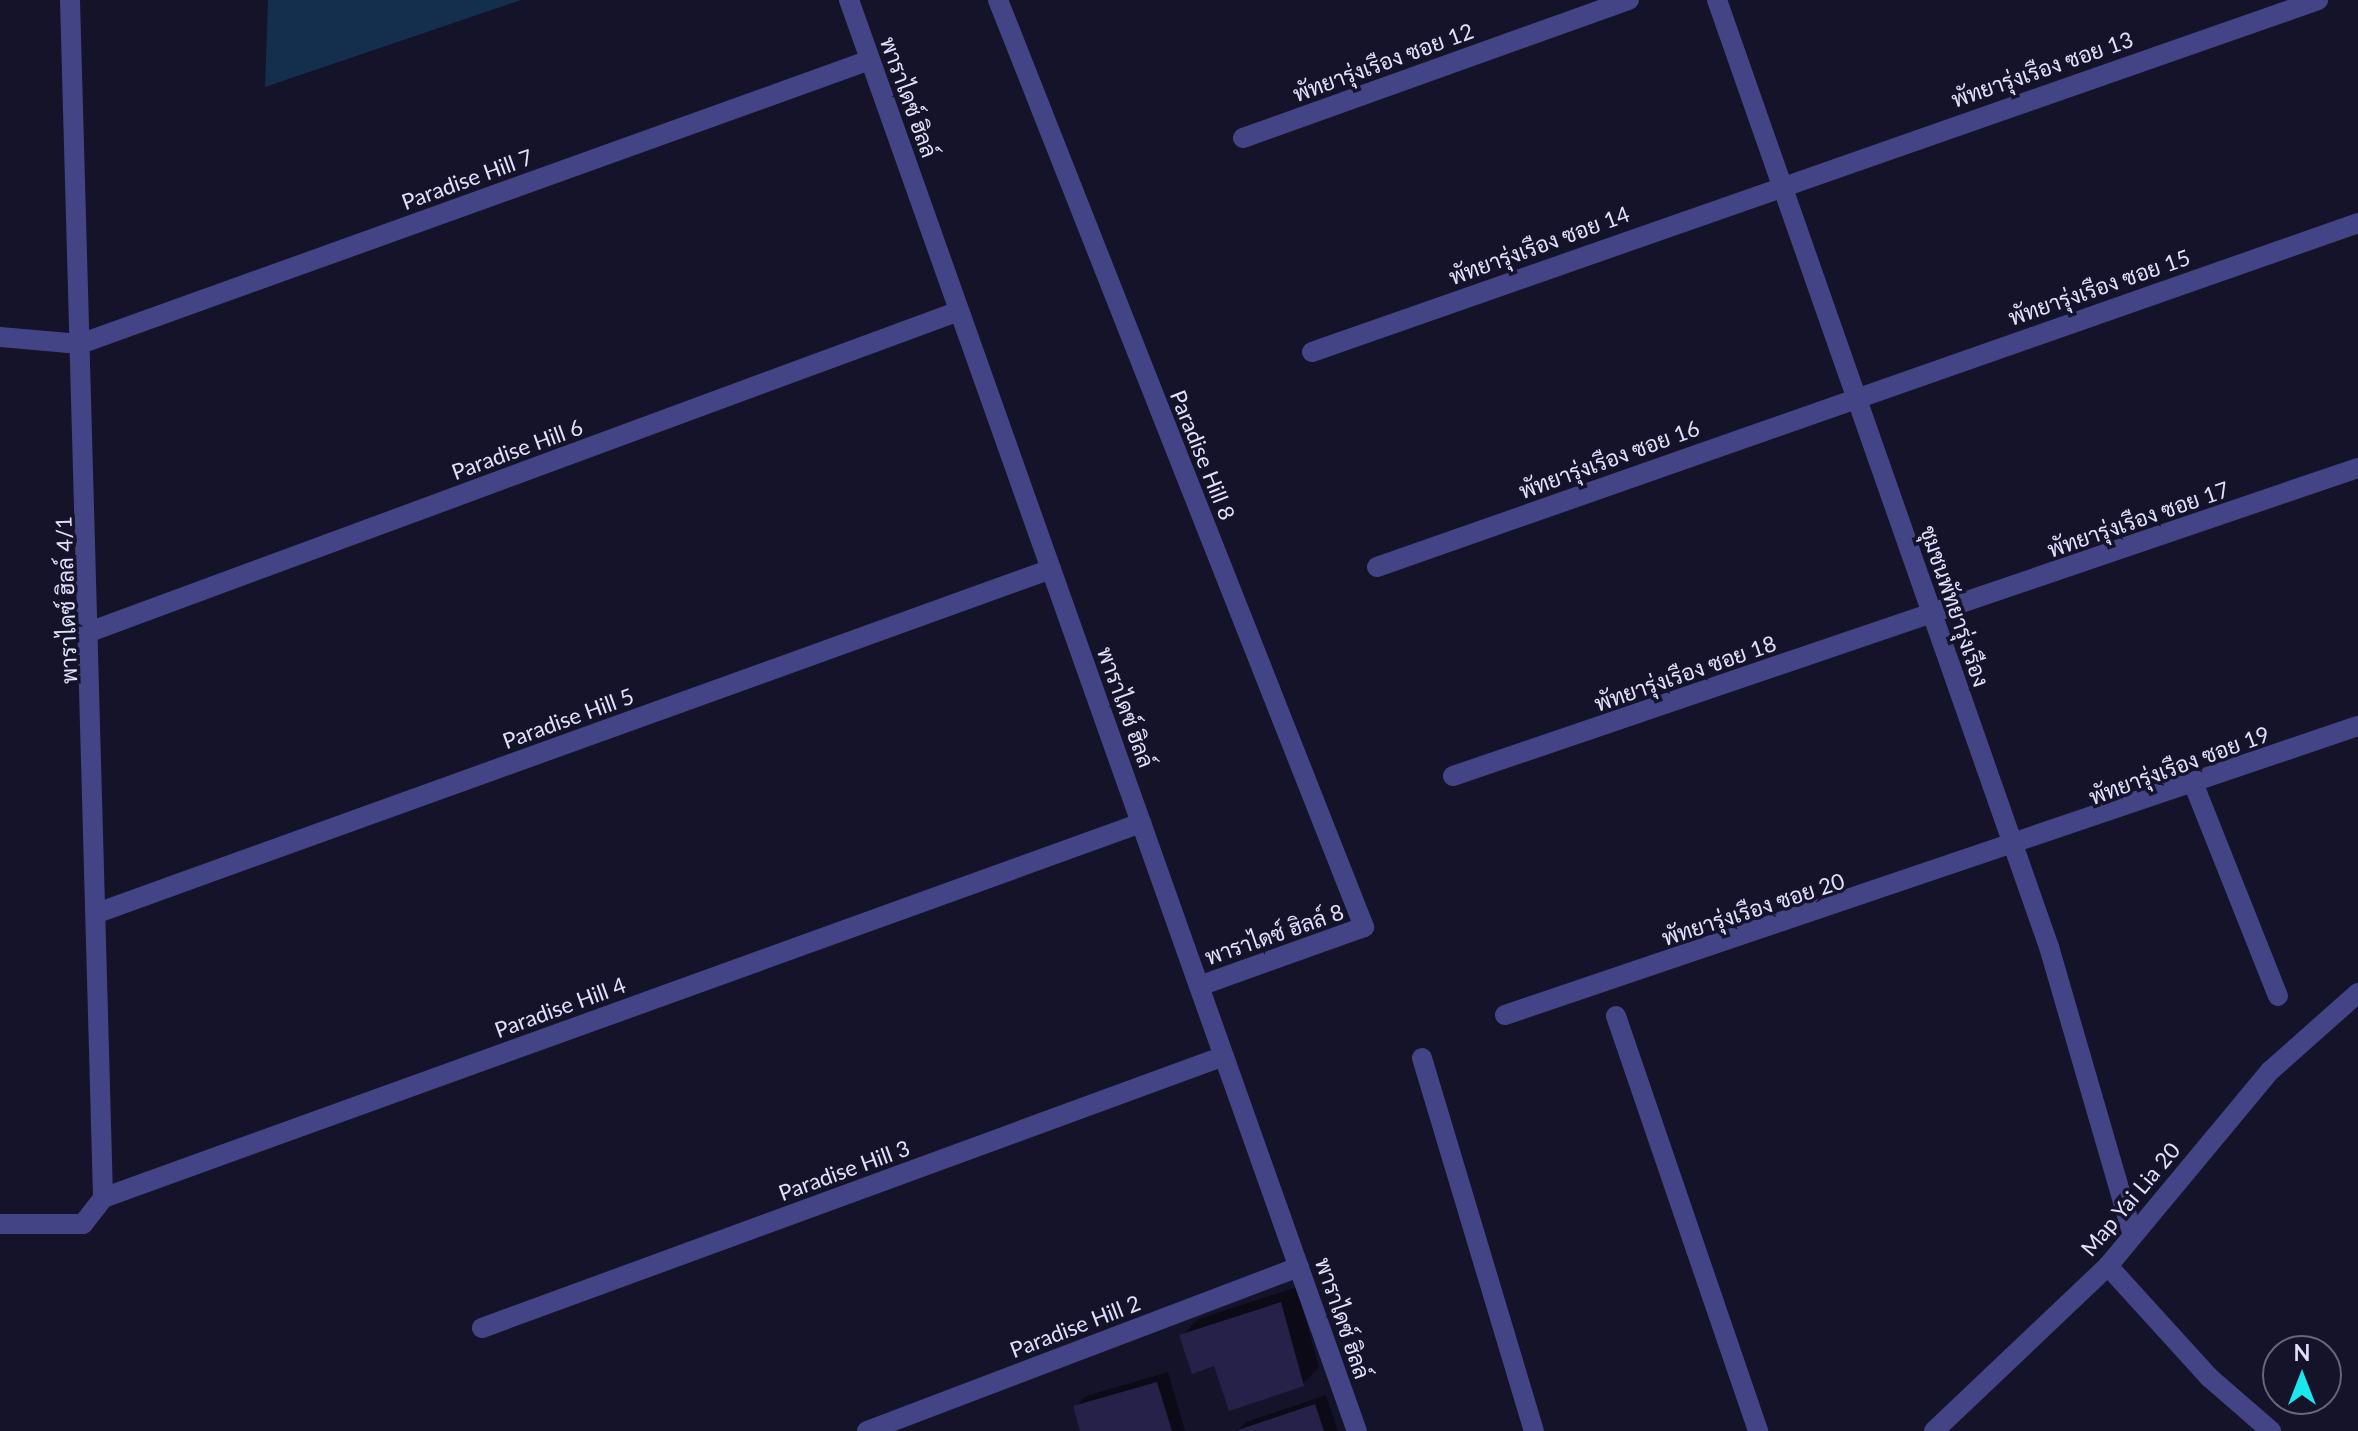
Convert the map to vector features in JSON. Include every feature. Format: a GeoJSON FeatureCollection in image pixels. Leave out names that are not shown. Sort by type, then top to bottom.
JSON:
{"type":"FeatureCollection","features":[{"type":"Feature","properties":{"kind":"street","name":"พาราไดซ์ ฮิลล์ 4/1"},"geometry":{"type":"LineString","coordinates":[[70,0],[100,912],[103,1198]]}},
{"type":"Feature","properties":{"kind":"street","name":"พาราไดซ์ ฮิลล์"},"geometry":{"type":"LineString","coordinates":[[849,0],[1357,1431]]}},
{"type":"Feature","properties":{"kind":"street","name":"พาราไดซ์ ฮิลล์ 8"},"geometry":{"type":"LineString","coordinates":[[998,0],[1364,927],[1199,986]]}},
{"type":"Feature","properties":{"kind":"street","name":"พัทยารุ่งเรือง ซอย 12"},"geometry":{"type":"LineString","coordinates":[[1243,138],[1629,0]]}},
{"type":"Feature","properties":{"kind":"street","name":"ชุมชนพัทยารุ่งเรือง"},"geometry":{"type":"LineString","coordinates":[[1717,0],[2015,848],[2132,1232]]}},
{"type":"Feature","properties":{"kind":"street","name":"พัทยารุ่งเรือง ซอย 13"},"geometry":{"type":"LineString","coordinates":[[1782,183],[2318,0]]}},
{"type":"Feature","properties":{"kind":"street","name":"Paradise Hill 7"},"geometry":{"type":"LineString","coordinates":[[80,344],[870,60]]}},
{"type":"Feature","properties":{"kind":"street","name":"พัทยารุ่งเรือง ซอย 14"},"geometry":{"type":"LineString","coordinates":[[1312,352],[1782,183]]}},
{"type":"Feature","properties":{"kind":"street","name":"พัทยารุ่งเรือง ซอย 15"},"geometry":{"type":"LineString","coordinates":[[1856,396],[2358,223]]}},
{"type":"Feature","properties":{"kind":"street","name":"Paradise Hill 6"},"geometry":{"type":"LineString","coordinates":[[92,631],[959,311]]}},
{"type":"Feature","properties":{"kind":"street"},"geometry":{"type":"LineString","coordinates":[[0,337],[80,344]]}},
{"type":"Feature","properties":{"kind":"street","name":"พัทยารุ่งเรือง ซอย 16"},"geometry":{"type":"LineString","coordinates":[[1377,567],[1856,396]]}},
{"type":"Feature","properties":{"kind":"street","name":"พัทยารุ่งเรือง ซอย 17"},"geometry":{"type":"LineString","coordinates":[[1933,615],[2358,468]]}},
{"type":"Feature","properties":{"kind":"street","name":"Paradise Hill 5"},"geometry":{"type":"LineString","coordinates":[[100,912],[1051,569]]}},
{"type":"Feature","properties":{"kind":"street","name":"พัทยารุ่งเรือง ซอย 18"},"geometry":{"type":"LineString","coordinates":[[1453,776],[1933,615]]}},
{"type":"Feature","properties":{"kind":"street","name":"พัทยารุ่งเรือง ซอย 19"},"geometry":{"type":"LineString","coordinates":[[2015,848],[2358,726]]}},
{"type":"Feature","properties":{"kind":"street"},"geometry":{"type":"LineString","coordinates":[[2194,785],[2278,996]]}},
{"type":"Feature","properties":{"kind":"street","name":"Paradise Hill 4"},"geometry":{"type":"LineString","coordinates":[[0,1224],[83,1224],[103,1198],[1141,823]]}},
{"type":"Feature","properties":{"kind":"street","name":"พัทยารุ่งเรือง ซอย 20"},"geometry":{"type":"LineString","coordinates":[[1505,1015],[2015,848]]}},
{"type":"Feature","properties":{"kind":"street","name":"Map Yai Lia 20"},"geometry":{"type":"LineString","coordinates":[[1934,1431],[2108,1266],[2132,1232],[2270,1071],[2358,993]]}},
{"type":"Feature","properties":{"kind":"street"},"geometry":{"type":"LineString","coordinates":[[1616,1016],[1758,1431]]}},
{"type":"Feature","properties":{"kind":"street","name":"Paradise Hill 3"},"geometry":{"type":"LineString","coordinates":[[482,1328],[1224,1056]]}},
{"type":"Feature","properties":{"kind":"street"},"geometry":{"type":"LineString","coordinates":[[1422,1058],[1534,1431]]}},
{"type":"Feature","properties":{"kind":"street"},"geometry":{"type":"LineString","coordinates":[[2108,1266],[2210,1378],[2271,1431]]}},
{"type":"Feature","properties":{"kind":"street","name":"Paradise Hill 2"},"geometry":{"type":"LineString","coordinates":[[867,1431],[1299,1267]]}},
{"type":"Feature","properties":{"kind":"water"},"geometry":{"type":"Polygon","coordinates":[[[268,0],[521,0],[265,87],[268,0]]]}},
{"type":"Feature","properties":{"kind":"building"},"geometry":{"type":"Polygon","coordinates":[[[1281,1302],[1304,1386],[1229,1411],[1214,1366],[1192,1374],[1179,1335],[1281,1302]]]}},
{"type":"Feature","properties":{"kind":"building"},"geometry":{"type":"Polygon","coordinates":[[[1157,1382],[1172,1431],[1080,1431],[1073,1406],[1157,1382]]]}},
{"type":"Feature","properties":{"kind":"building"},"geometry":{"type":"Polygon","coordinates":[[[1315,1404],[1324,1431],[1238,1431],[1238,1430],[1315,1404]]]}}]}
